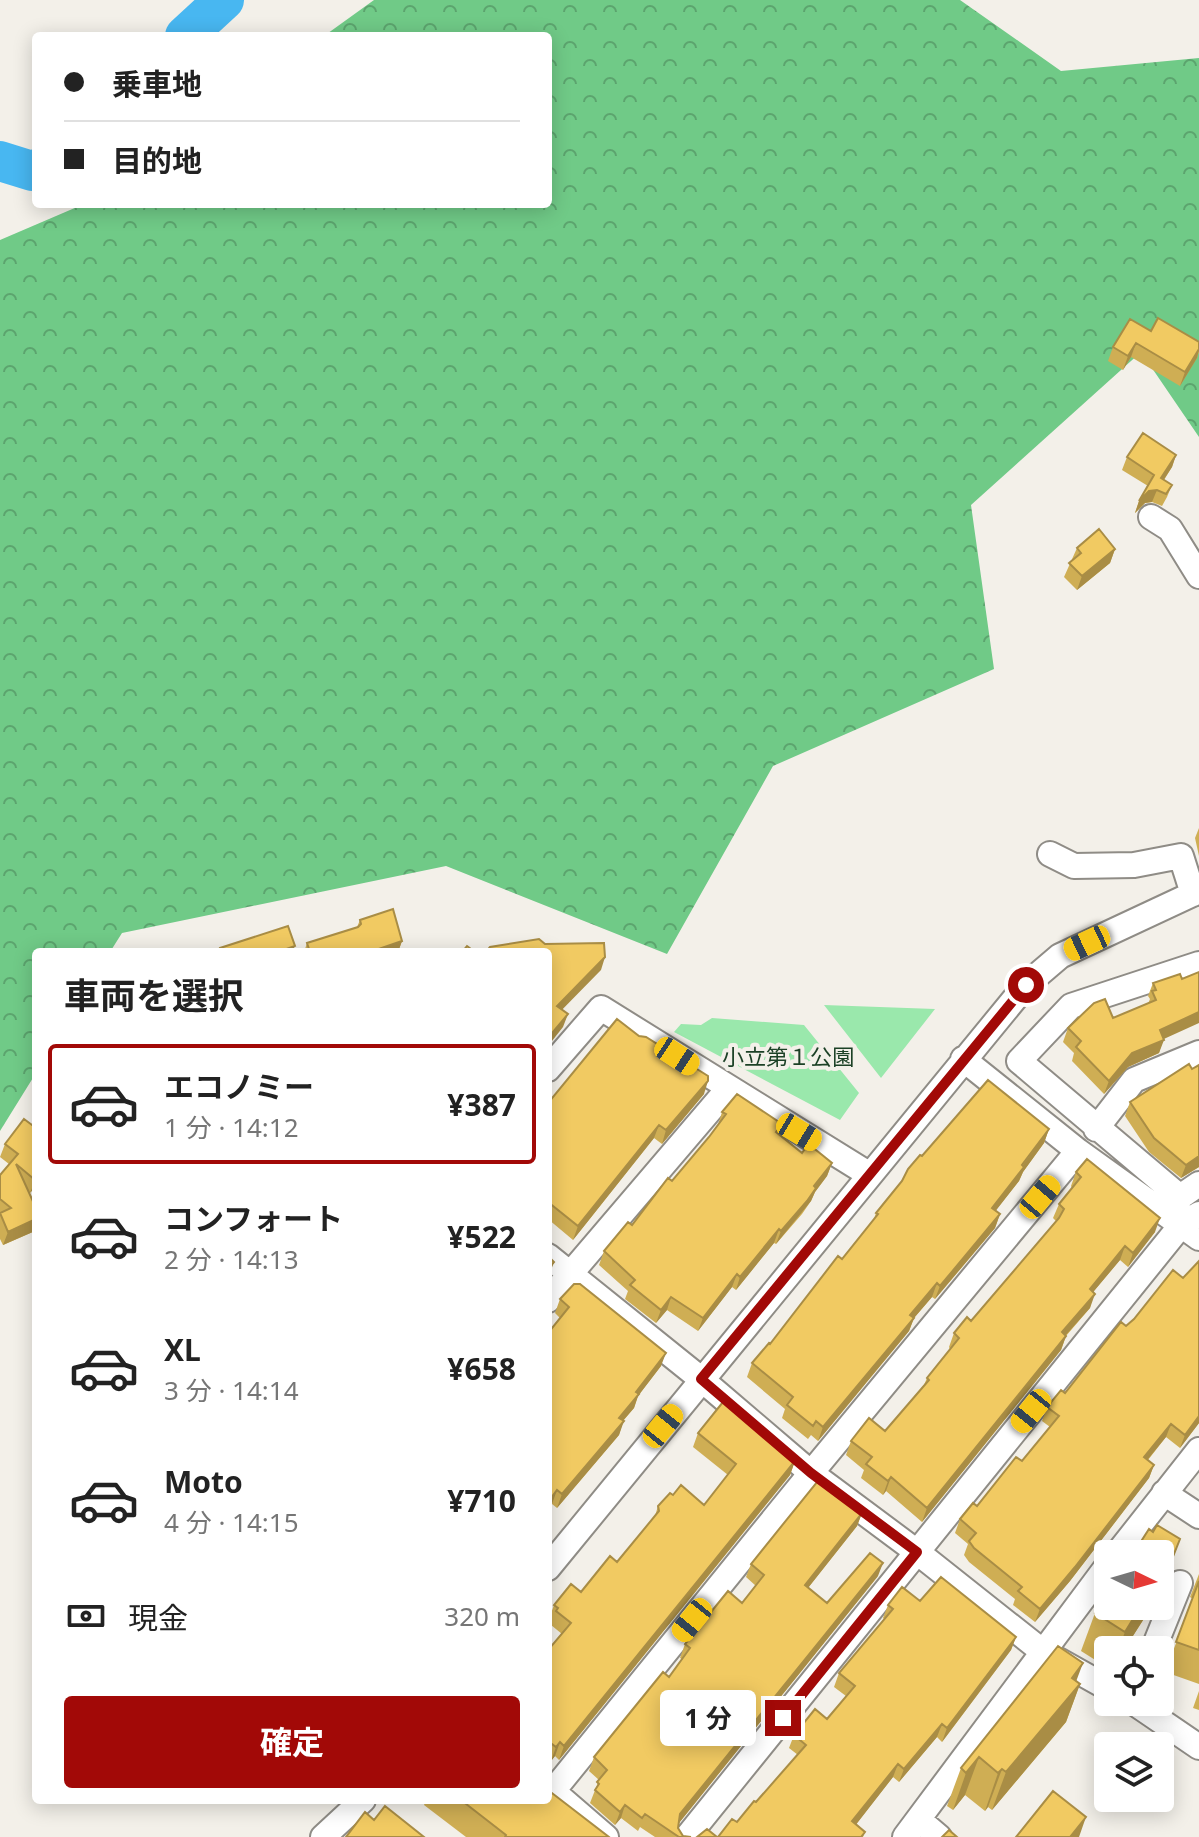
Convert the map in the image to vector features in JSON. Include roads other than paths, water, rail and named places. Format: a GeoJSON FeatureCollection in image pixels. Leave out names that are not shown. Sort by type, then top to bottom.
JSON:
{"type":"FeatureCollection","features":[{"type":"Feature","properties":{"kind":"street"},"geometry":{"type":"LineString","coordinates":[[1151,517],[1170,529],[1199,576]]}},
{"type":"Feature","properties":{"kind":"street"},"geometry":{"type":"LineString","coordinates":[[552,1563],[1026,985],[1060,956],[1196,892],[1181,856],[1134,865],[1074,866],[1050,854]]}},
{"type":"Feature","properties":{"kind":"street"},"geometry":{"type":"LineString","coordinates":[[1189,1212],[1019,1061],[1071,1006],[1199,964]]}},
{"type":"Feature","properties":{"kind":"street"},"geometry":{"type":"LineString","coordinates":[[552,1064],[601,1008],[870,1175]]}},
{"type":"Feature","properties":{"kind":"street"},"geometry":{"type":"LineString","coordinates":[[1096,1129],[1134,1080],[1199,1053]]}},
{"type":"Feature","properties":{"kind":"street"},"geometry":{"type":"LineString","coordinates":[[963,1059],[1078,1151],[1189,1212]]}},
{"type":"Feature","properties":{"kind":"street"},"geometry":{"type":"LineString","coordinates":[[552,1295],[728,1089]]}},
{"type":"Feature","properties":{"kind":"street"},"geometry":{"type":"LineString","coordinates":[[552,1787],[1078,1151]]}},
{"type":"Feature","properties":{"kind":"street"},"geometry":{"type":"LineString","coordinates":[[687,1837],[1189,1212]]}},
{"type":"Feature","properties":{"kind":"street"},"geometry":{"type":"LineString","coordinates":[[552,1259],[701,1379],[811,1473],[1042,1651],[1094,1680]]}},
{"type":"Feature","properties":{"kind":"street"},"geometry":{"type":"LineString","coordinates":[[1128,1540],[1199,1450]]}},
{"type":"Feature","properties":{"kind":"street"},"geometry":{"type":"LineString","coordinates":[[1164,1493],[1199,1516]]}},
{"type":"Feature","properties":{"kind":"street"},"geometry":{"type":"LineString","coordinates":[[939,1837],[912,1828],[1094,1583]]}},
{"type":"Feature","properties":{"kind":"street"},"geometry":{"type":"LineString","coordinates":[[1159,1636],[1180,1583]]}},
{"type":"Feature","properties":{"kind":"street"},"geometry":{"type":"LineString","coordinates":[[1154,1716],[1199,1747]]}},
{"type":"Feature","properties":{"kind":"street"},"geometry":{"type":"LineString","coordinates":[[552,1791],[606,1837]]}},
{"type":"Feature","properties":{"kind":"street"},"geometry":{"type":"LineString","coordinates":[[323,1837],[359,1804]]}},
{"type":"Feature","properties":{"kind":"waterway"},"geometry":{"type":"LineString","coordinates":[[189,32],[224,0]]}},
{"type":"Feature","properties":{"kind":"waterway"},"geometry":{"type":"LineString","coordinates":[[0,161],[32,171]]}},
{"type":"Feature","properties":{"kind":"park label","name":"小立第１公園"},"geometry":{"type":"Point","coordinates":[788,1056]}}]}
